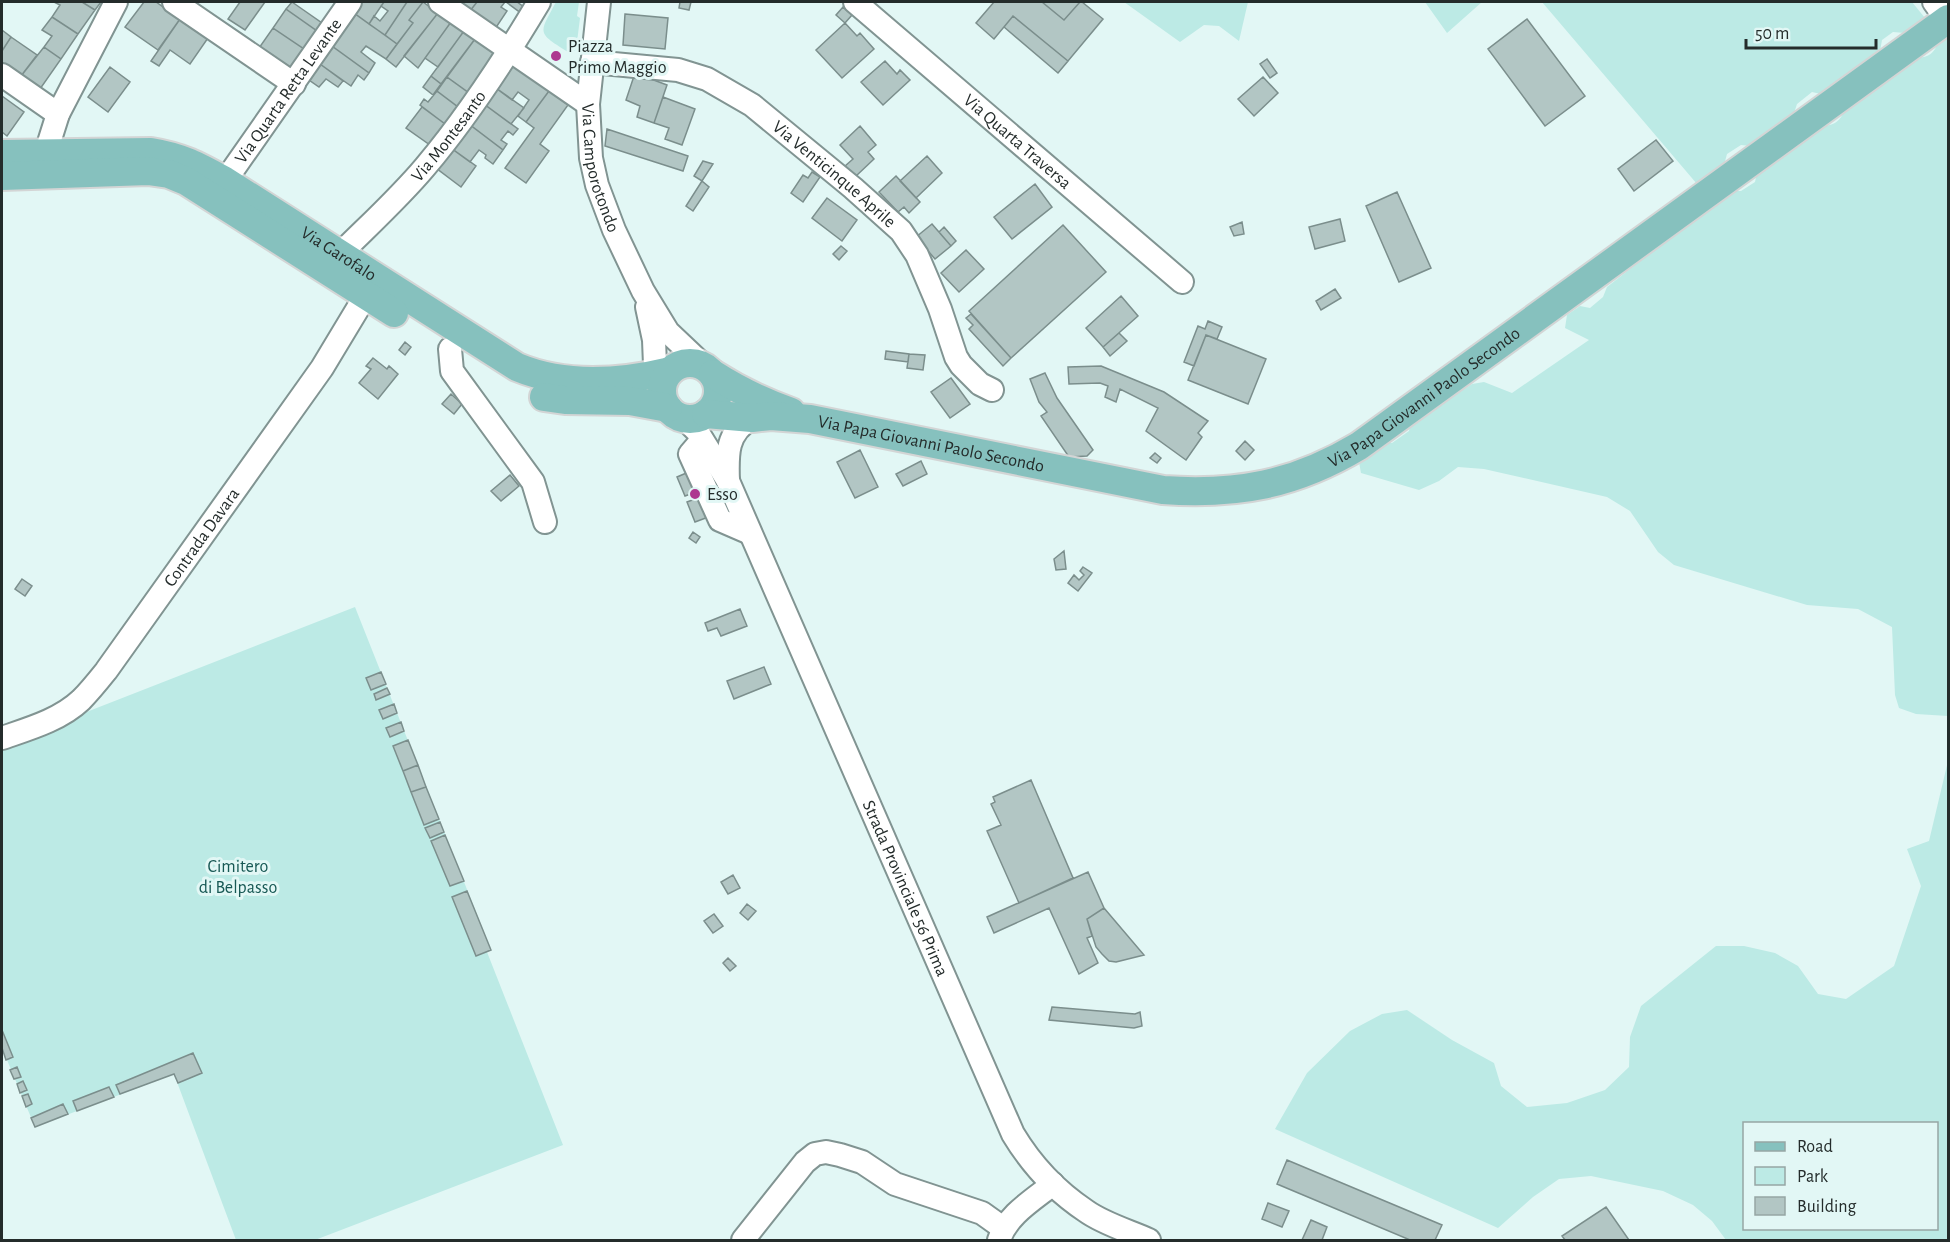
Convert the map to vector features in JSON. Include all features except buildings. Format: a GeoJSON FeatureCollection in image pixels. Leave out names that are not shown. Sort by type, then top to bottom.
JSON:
{"type":"FeatureCollection","features":[{"type":"Feature","properties":{"kind":"main road","name":"Via Papa Giovanni Paolo Secondo"},"geometry":{"type":"LineString","coordinates":[[810,419],[1163,490],[1201,493],[1239,490],[1271,484],[1302,474],[1331,463],[1359,446],[1943,14]]}},
{"type":"Feature","properties":{"kind":"main road","name":"Via Garofalo"},"geometry":{"type":"LineString","coordinates":[[2,176],[46,164],[151,152],[192,162],[517,367],[563,380],[624,381],[697,408]]}},
{"type":"Feature","properties":{"kind":"main road","name":"Via Garofalo"},"geometry":{"type":"LineString","coordinates":[[2,154],[46,164],[169,174],[186,181],[508,385],[565,400],[630,401],[697,408]]}},
{"type":"Feature","properties":{"kind":"main road"},"geometry":{"type":"LineString","coordinates":[[697,408],[678,365],[687,362],[696,363],[731,386],[764,402],[810,419]]}},
{"type":"Feature","properties":{"kind":"main road"},"geometry":{"type":"LineString","coordinates":[[697,408],[714,406],[718,396],[712,375]]}},
{"type":"Feature","properties":{"kind":"main road"},"geometry":{"type":"LineString","coordinates":[[697,408],[810,419]]}},
{"type":"Feature","properties":{"kind":"street"},"geometry":{"type":"LineString","coordinates":[[46,164],[58,114],[116,2]]}},
{"type":"Feature","properties":{"kind":"street"},"geometry":{"type":"LineString","coordinates":[[174,2],[294,84]]}},
{"type":"Feature","properties":{"kind":"street","name":"Via Quarta Retta Levante"},"geometry":{"type":"LineString","coordinates":[[225,181],[350,2]]}},
{"type":"Feature","properties":{"kind":"street"},"geometry":{"type":"LineString","coordinates":[[440,2],[588,104]]}},
{"type":"Feature","properties":{"kind":"street","name":"Via Montesanto"},"geometry":{"type":"LineString","coordinates":[[339,255],[425,167],[467,113],[539,2]]}},
{"type":"Feature","properties":{"kind":"street","name":"Via Camporotondo"},"geometry":{"type":"LineString","coordinates":[[600,2],[588,104],[591,158],[597,185],[614,230],[643,291]]}},
{"type":"Feature","properties":{"kind":"street","name":"Via Quarta Traversa"},"geometry":{"type":"LineString","coordinates":[[855,2],[1182,282]]}},
{"type":"Feature","properties":{"kind":"street","name":"Via Venticinque Aprile"},"geometry":{"type":"LineString","coordinates":[[592,62],[678,70],[706,79],[752,105],[853,188],[901,231],[921,266],[940,309],[956,357],[980,384],[992,390]]}},
{"type":"Feature","properties":{"kind":"street"},"geometry":{"type":"LineString","coordinates":[[2,75],[58,114]]}},
{"type":"Feature","properties":{"kind":"street"},"geometry":{"type":"LineString","coordinates":[[643,291],[654,340],[727,461],[728,481]]}},
{"type":"Feature","properties":{"kind":"street"},"geometry":{"type":"LineString","coordinates":[[643,291],[668,332],[712,375]]}},
{"type":"Feature","properties":{"kind":"street","name":"Contrada Davara"},"geometry":{"type":"LineString","coordinates":[[2,738],[37,726],[62,713],[80,700],[106,671],[322,368],[366,295]]}},
{"type":"Feature","properties":{"kind":"street"},"geometry":{"type":"LineString","coordinates":[[624,381],[640,368],[649,356],[654,340]]}},
{"type":"Feature","properties":{"kind":"street"},"geometry":{"type":"LineString","coordinates":[[450,349],[452,370],[533,482],[545,522]]}},
{"type":"Feature","properties":{"kind":"street"},"geometry":{"type":"LineString","coordinates":[[697,408],[690,454],[720,520],[750,532]]}},
{"type":"Feature","properties":{"kind":"street","name":"Strada Provinciale 56 Prima"},"geometry":{"type":"LineString","coordinates":[[697,408],[1013,1134],[1028,1159],[1053,1184],[1087,1212],[1149,1240]]}},
{"type":"Feature","properties":{"kind":"street"},"geometry":{"type":"LineString","coordinates":[[743,1240],[805,1162],[815,1154],[826,1152],[862,1162],[895,1185],[982,1212],[1001,1234],[1015,1214],[1053,1184]]}},
{"type":"Feature","properties":{"kind":"green space"},"geometry":{"type":"Polygon","coordinates":[[[556,2],[579,2],[577,16],[580,18],[576,50],[568,52],[550,40],[544,32],[546,20],[556,2]]]}},
{"type":"Feature","properties":{"kind":"green space"},"geometry":{"type":"Polygon","coordinates":[[[1124,2],[1248,2],[1239,41],[1219,26],[1204,25],[1180,42],[1124,2]]]}},
{"type":"Feature","properties":{"kind":"green space"},"geometry":{"type":"Polygon","coordinates":[[[1425,2],[1482,2],[1447,33],[1425,2]]]}},
{"type":"Feature","properties":{"kind":"green space"},"geometry":{"type":"Polygon","coordinates":[[[1542,2],[1912,2],[1925,18],[1905,33],[1893,32],[1882,40],[1880,51],[1821,94],[1812,92],[1797,104],[1794,113],[1751,146],[1741,145],[1727,154],[1724,165],[1697,184],[1542,2]]]}},
{"type":"Feature","properties":{"kind":"green space"},"geometry":{"type":"Polygon","coordinates":[[[1948,32],[1948,716],[1916,714],[1899,708],[1895,695],[1892,627],[1858,609],[1807,605],[1674,565],[1658,552],[1630,511],[1607,497],[1484,469],[1458,467],[1439,481],[1419,490],[1361,473],[1359,462],[1385,442],[1392,443],[1409,431],[1410,425],[1472,384],[1484,382],[1512,393],[1589,340],[1565,328],[1567,315],[1580,306],[1590,308],[1603,297],[1607,287],[1729,191],[1741,191],[1755,182],[1757,172],[1820,126],[1836,122],[1846,108],[1915,58],[1932,53],[1948,32]]]}},
{"type":"Feature","properties":{"kind":"green space","name":"Cimitero di Belpasso"},"geometry":{"type":"Polygon","coordinates":[[[355,607],[491,950],[487,952],[563,1145],[315,1240],[236,1240],[174,1074],[35,1127],[2,1048],[2,745],[355,607]]]}},
{"type":"Feature","properties":{"kind":"green space"},"geometry":{"type":"Polygon","coordinates":[[[1948,761],[1948,1240],[1726,1240],[1712,1221],[1693,1205],[1663,1191],[1591,1176],[1559,1179],[1533,1197],[1498,1228],[1275,1129],[1307,1073],[1350,1031],[1382,1014],[1407,1010],[1452,1040],[1494,1063],[1501,1086],[1527,1107],[1567,1103],[1605,1090],[1629,1067],[1630,1037],[1641,1006],[1716,946],[1744,946],[1775,953],[1798,966],[1818,994],[1846,999],[1894,966],[1921,886],[1907,849],[1929,841],[1948,761]]]}},
{"type":"Feature","properties":{"kind":"place","name":"Piazza Primo Maggio"},"geometry":{"type":"Point","coordinates":[556,56]}},
{"type":"Feature","properties":{"kind":"place","name":"Esso"},"geometry":{"type":"Point","coordinates":[695,494]}}]}
